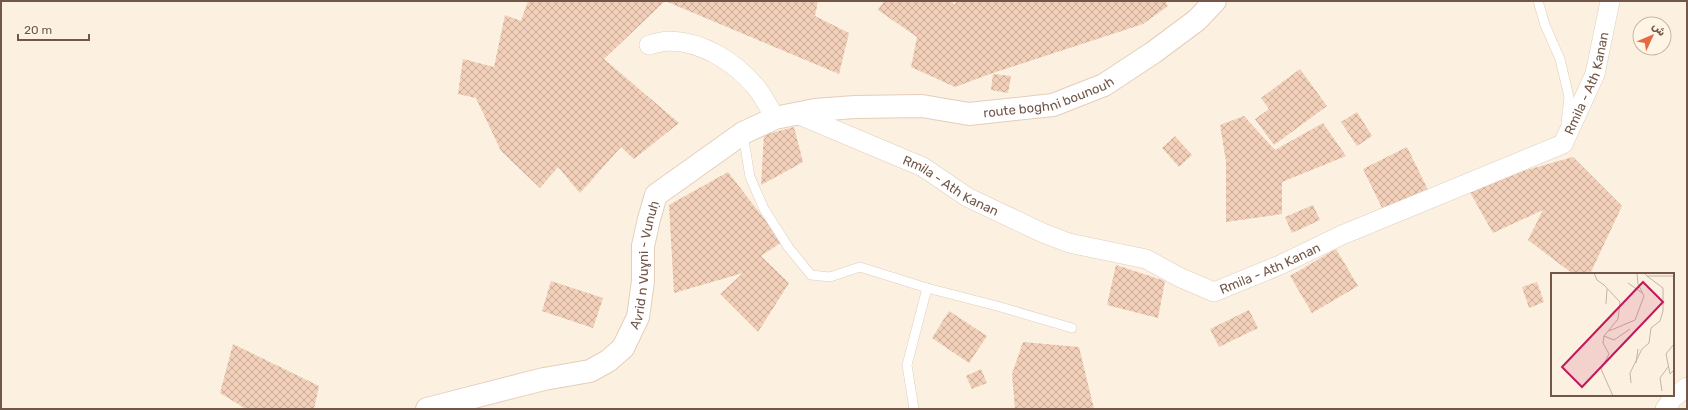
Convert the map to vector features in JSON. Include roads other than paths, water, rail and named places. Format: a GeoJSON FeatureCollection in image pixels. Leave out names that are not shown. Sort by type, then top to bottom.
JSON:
{"type":"FeatureCollection","features":[{"type":"Feature","properties":{"kind":"main road","name":"route boghni bounouh"},"geometry":{"type":"LineString","coordinates":[[855,107],[922,106],[969,114],[1053,105],[1104,85],[1154,52],[1197,20],[1215,1]]}},
{"type":"Feature","properties":{"kind":"main road","name":"Avrid n Vuɣni - Vunuḥ"},"geometry":{"type":"LineString","coordinates":[[427,409],[544,379],[590,371],[608,361],[623,348],[638,317],[643,281],[643,246],[656,195],[743,133],[775,118],[814,110],[855,107]]}},
{"type":"Feature","properties":{"kind":"street","name":"Rmila - Ath Kanan"},"geometry":{"type":"LineString","coordinates":[[797,114],[923,167],[967,197],[1042,233],[1068,243],[1146,259],[1179,277],[1214,292],[1280,265],[1342,235],[1563,144],[1595,74],[1610,1]]}},
{"type":"Feature","properties":{"kind":"street"},"geometry":{"type":"LineString","coordinates":[[649,45],[670,41],[700,46],[714,52],[736,68],[756,87],[775,118]]}},
{"type":"Feature","properties":{"kind":"street"},"geometry":{"type":"LineString","coordinates":[[1665,409],[1673,398],[1687,387]]}},
{"type":"Feature","properties":{"kind":"lane"},"geometry":{"type":"LineString","coordinates":[[1538,1],[1545,24],[1560,59],[1569,97],[1563,144]]}},
{"type":"Feature","properties":{"kind":"lane"},"geometry":{"type":"LineString","coordinates":[[743,133],[750,177],[764,209],[789,248],[811,275],[830,277],[860,267],[927,288],[997,306],[1072,328]]}},
{"type":"Feature","properties":{"kind":"lane"},"geometry":{"type":"LineString","coordinates":[[914,409],[907,365],[927,288]]}}]}
